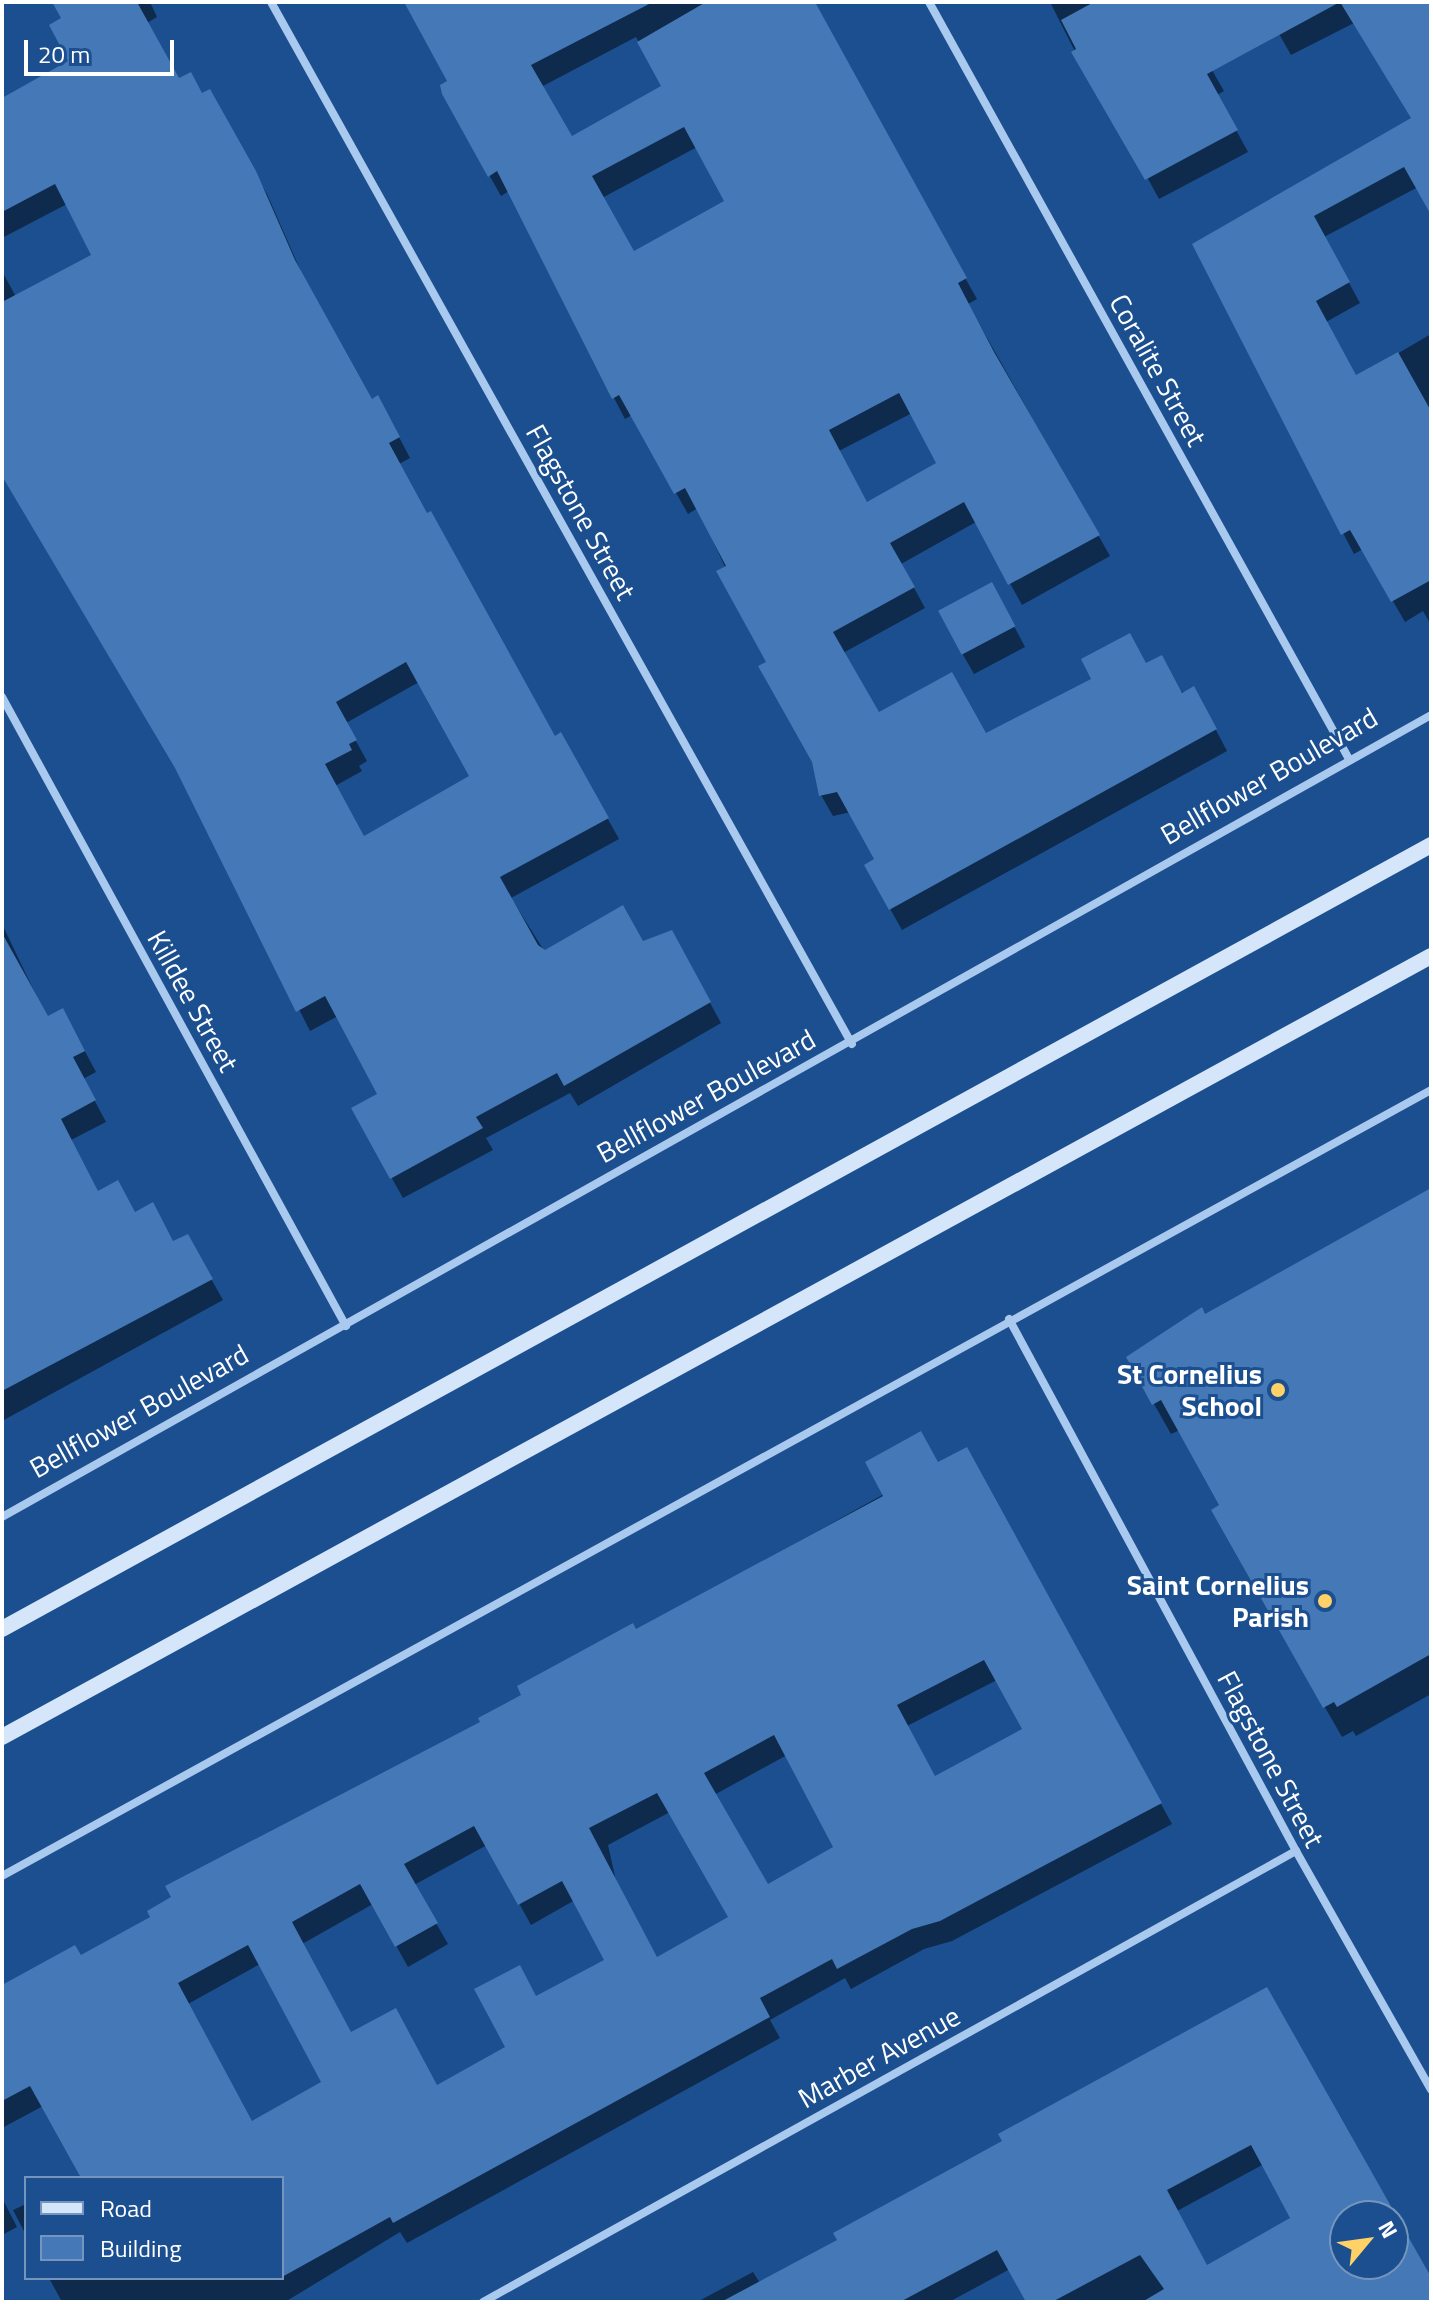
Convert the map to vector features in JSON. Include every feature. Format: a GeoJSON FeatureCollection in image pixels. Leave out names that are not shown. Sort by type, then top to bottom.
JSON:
{"type":"FeatureCollection","features":[{"type":"Feature","properties":{"kind":"main road"},"geometry":{"type":"LineString","coordinates":[[2,1629],[1431,845]]}},
{"type":"Feature","properties":{"kind":"main road"},"geometry":{"type":"LineString","coordinates":[[2,1737],[1431,956]]}},
{"type":"Feature","properties":{"kind":"street","name":"Flagstone Street"},"geometry":{"type":"LineString","coordinates":[[271,2],[852,1044]]}},
{"type":"Feature","properties":{"kind":"street","name":"Coralite Street"},"geometry":{"type":"LineString","coordinates":[[929,2],[1349,759]]}},
{"type":"Feature","properties":{"kind":"street","name":"Killdee Street"},"geometry":{"type":"LineString","coordinates":[[2,697],[346,1326]]}},
{"type":"Feature","properties":{"kind":"street","name":"Bellflower Boulevard"},"geometry":{"type":"LineString","coordinates":[[2,1517],[852,1044],[1431,715]]}},
{"type":"Feature","properties":{"kind":"street"},"geometry":{"type":"LineString","coordinates":[[2,1876],[1009,1319],[1431,1090]]}},
{"type":"Feature","properties":{"kind":"street","name":"Flagstone Street"},"geometry":{"type":"LineString","coordinates":[[1009,1319],[1296,1851],[1431,2090]]}},
{"type":"Feature","properties":{"kind":"street","name":"Marber Avenue"},"geometry":{"type":"LineString","coordinates":[[483,2302],[1296,1851]]}},
{"type":"Feature","properties":{"kind":"building"},"geometry":{"type":"Polygon","coordinates":[[[52,2],[137,2],[179,78],[191,72],[202,93],[210,89],[256,171],[295,260],[372,399],[378,395],[400,437],[389,443],[427,513],[431,511],[555,736],[561,732],[609,818],[500,877],[538,945],[545,950],[623,905],[643,941],[672,930],[711,1002],[564,1086],[557,1073],[476,1117],[483,1128],[390,1179],[351,1108],[377,1094],[325,996],[296,1012],[175,768],[2,476],[2,302],[91,255],[55,184],[2,212],[2,98],[68,61],[49,25],[61,18],[52,2]],[[406,662],[336,702],[357,740],[349,744],[352,750],[325,764],[364,836],[469,776],[406,662]]]}},
{"type":"Feature","properties":{"kind":"building"},"geometry":{"type":"Polygon","coordinates":[[[404,2],[653,2],[531,65],[572,136],[661,86],[637,42],[706,2],[815,2],[967,278],[958,283],[994,352],[1100,535],[1008,585],[964,502],[890,543],[915,587],[833,632],[879,712],[952,672],[986,733],[1091,679],[1081,659],[1130,633],[1146,663],[1162,655],[1182,693],[1194,686],[1217,729],[889,910],[864,865],[874,859],[837,792],[819,796],[812,762],[758,666],[766,662],[716,571],[726,566],[685,488],[674,494],[619,395],[612,399],[497,171],[488,177],[442,94],[440,85],[447,81],[404,2]],[[684,127],[592,176],[634,251],[724,201],[684,127]],[[899,393],[829,430],[867,502],[936,463],[899,393]]]}},
{"type":"Feature","properties":{"kind":"building"},"geometry":{"type":"Polygon","coordinates":[[[1094,2],[1340,2],[1207,74],[1238,130],[1145,180],[1071,52],[1076,49],[1061,20],[1094,2]]]}},
{"type":"Feature","properties":{"kind":"building"},"geometry":{"type":"Polygon","coordinates":[[[1340,2],[1431,2],[1431,215],[1404,167],[1314,216],[1350,282],[1316,301],[1356,375],[1398,352],[1431,411],[1431,580],[1391,602],[1350,530],[1341,535],[1192,244],[1411,118],[1340,2]]]}},
{"type":"Feature","properties":{"kind":"building"},"geometry":{"type":"Polygon","coordinates":[[[992,582],[1015,626],[962,655],[938,611],[992,582]]]}},
{"type":"Feature","properties":{"kind":"building"},"geometry":{"type":"Polygon","coordinates":[[[2,933],[48,1016],[63,1008],[85,1051],[73,1057],[96,1100],[61,1119],[98,1191],[118,1180],[135,1212],[153,1202],[173,1241],[188,1234],[213,1279],[2,1391],[2,933]]]}},
{"type":"Feature","properties":{"kind":"building","name":"Saint Cornelius Parish"},"geometry":{"type":"Polygon","coordinates":[[[1431,1188],[1431,1654],[1337,1707],[1334,1702],[1323,1708],[1211,1510],[1219,1505],[1161,1400],[1152,1405],[1126,1357],[1202,1307],[1205,1314],[1431,1188]]]}},
{"type":"Feature","properties":{"kind":"building"},"geometry":{"type":"Polygon","coordinates":[[[921,1431],[938,1462],[967,1447],[1162,1803],[940,1921],[912,1929],[837,1969],[832,1959],[760,1998],[770,2017],[393,2223],[390,2217],[284,2276],[284,2176],[80,2176],[30,2086],[2,2101],[2,1985],[75,1945],[81,1955],[150,1917],[147,1911],[171,1897],[165,1886],[480,1722],[478,1718],[521,1695],[517,1686],[633,1623],[636,1629],[883,1496],[865,1462],[921,1431]],[[984,1660],[897,1705],[935,1776],[1022,1729],[984,1660]],[[774,1735],[704,1773],[768,1884],[833,1847],[774,1735]],[[657,1793],[589,1828],[657,1957],[728,1917],[657,1793]],[[474,1826],[404,1864],[438,1923],[395,1947],[360,1884],[292,1922],[351,2032],[396,2008],[437,2085],[505,2047],[474,1989],[520,1965],[536,1996],[604,1960],[562,1881],[518,1905],[474,1826]],[[248,1945],[178,1983],[252,2121],[321,2082],[248,1945]]]}},
{"type":"Feature","properties":{"kind":"building"},"geometry":{"type":"Polygon","coordinates":[[[1267,1987],[1387,2200],[1329,2200],[1329,2280],[1409,2280],[1409,2238],[1431,2277],[1431,2302],[1142,2302],[1164,2289],[1140,2255],[1052,2302],[1026,2302],[997,2250],[900,2302],[721,2302],[837,2240],[833,2233],[1002,2141],[998,2134],[1267,1987]],[[1251,2145],[1167,2190],[1207,2265],[1290,2218],[1251,2145]]]}},
{"type":"Feature","properties":{"kind":"place","name":"St Cornelius School"},"geometry":{"type":"Point","coordinates":[1278,1390]}},
{"type":"Feature","properties":{"kind":"place","name":"Saint Cornelius Parish"},"geometry":{"type":"Point","coordinates":[1325,1601]}}]}
